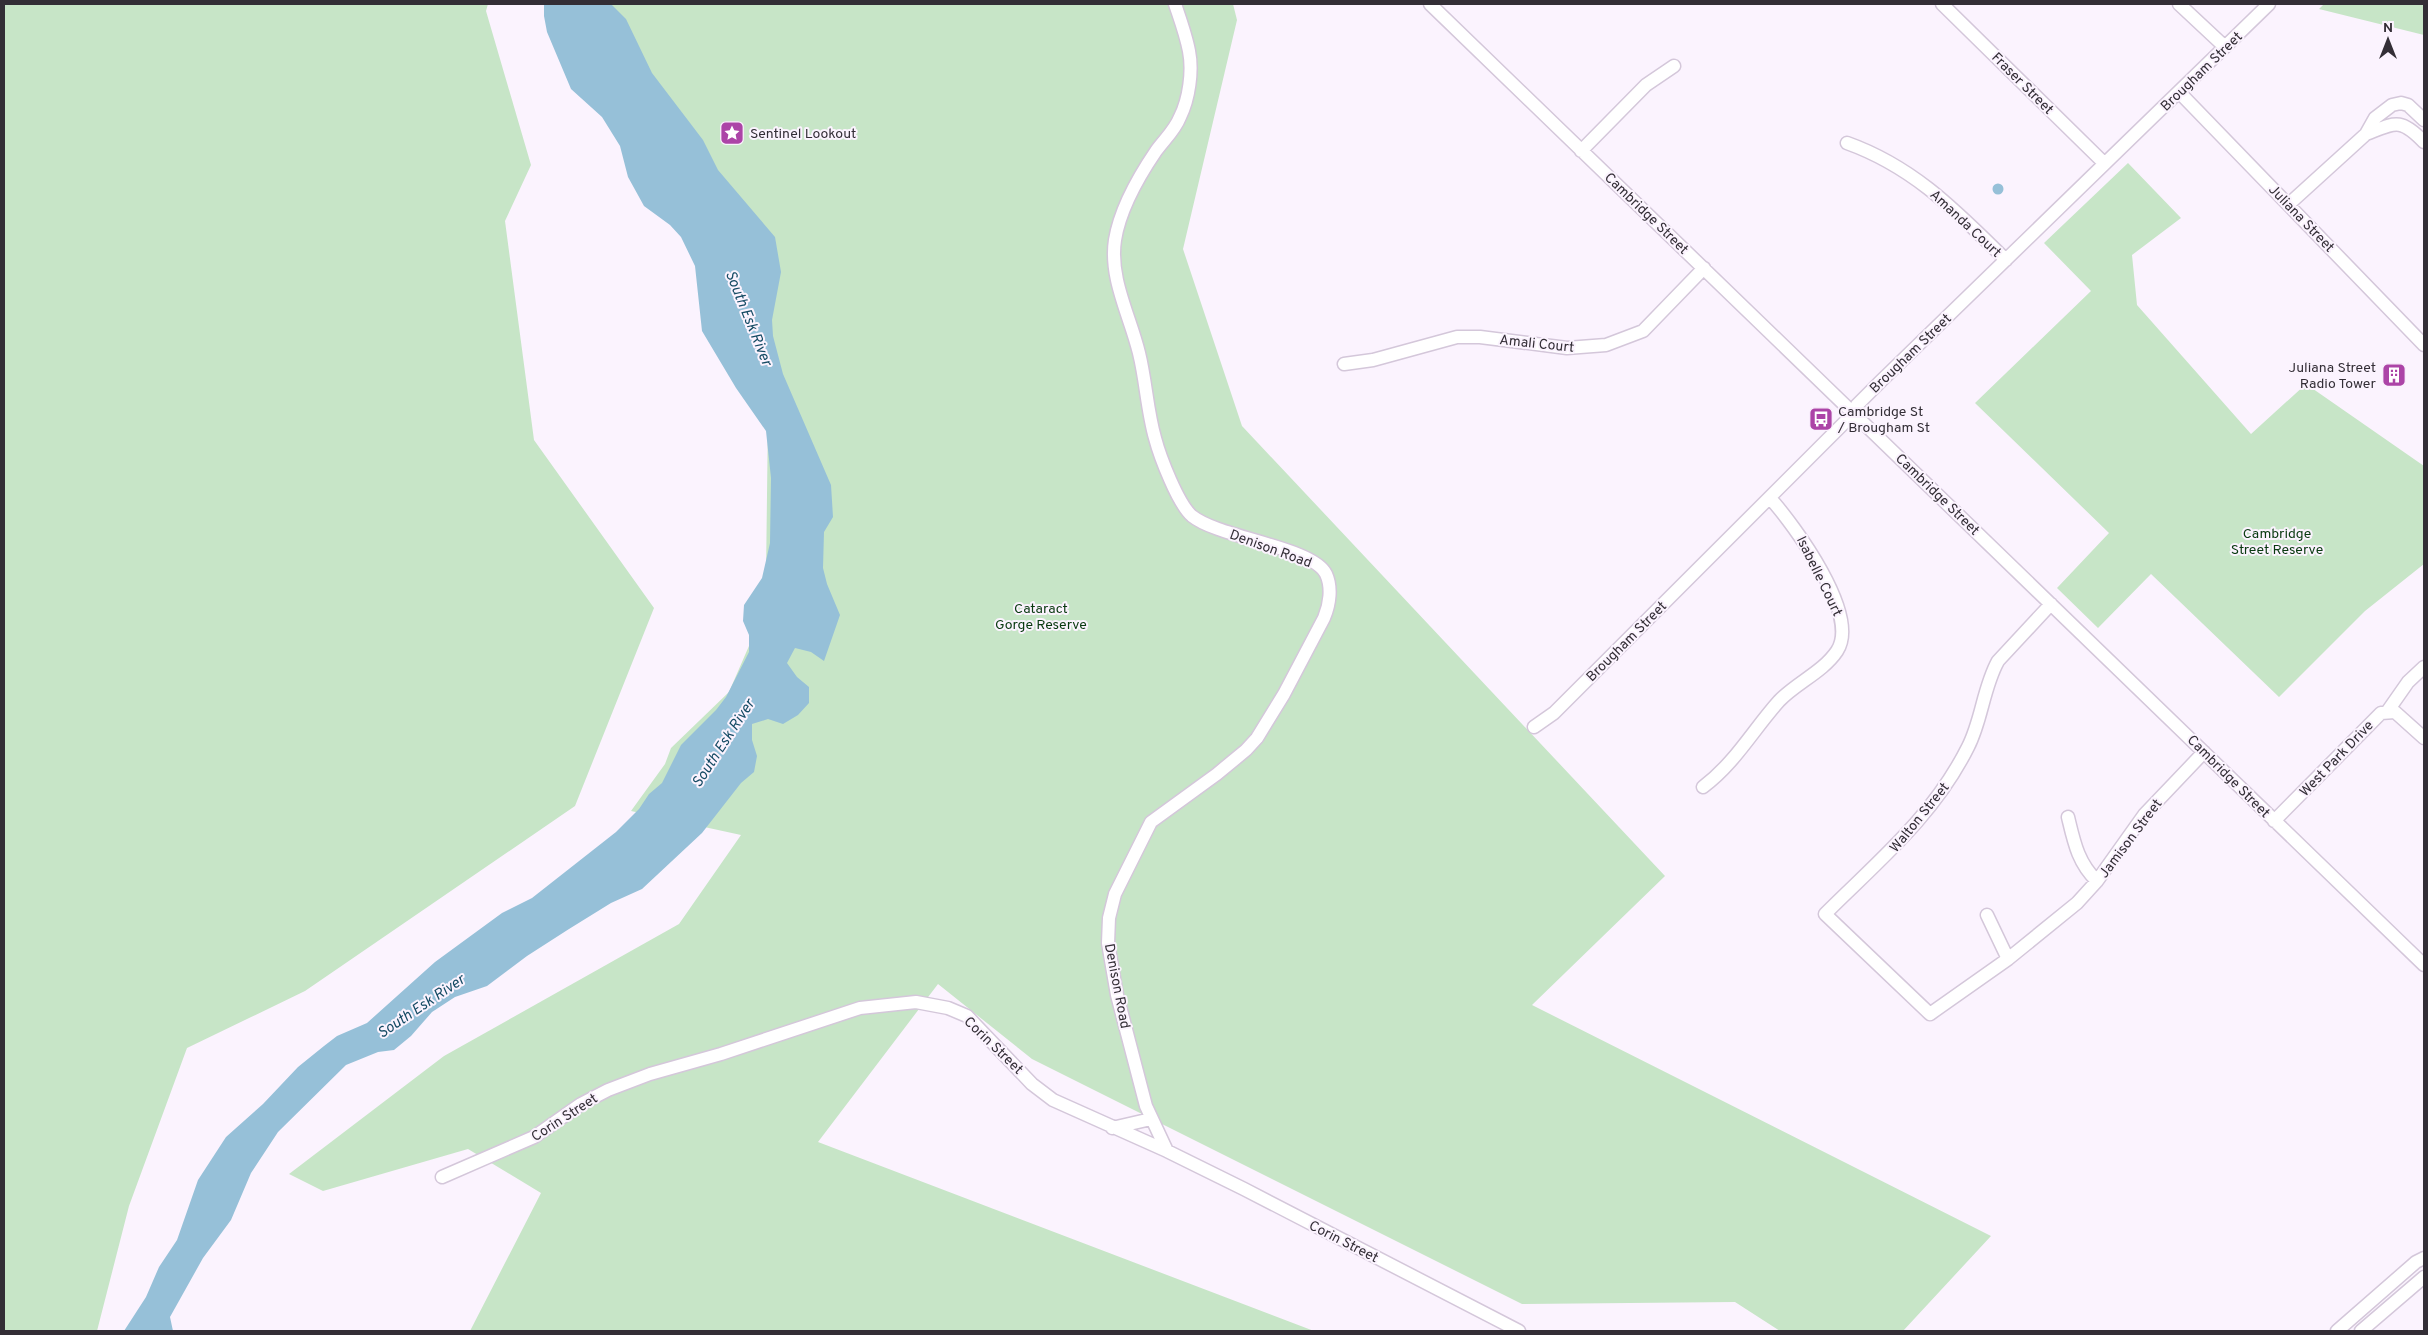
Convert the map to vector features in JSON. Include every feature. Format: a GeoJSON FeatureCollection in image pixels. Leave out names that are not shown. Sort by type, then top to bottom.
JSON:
{"type":"FeatureCollection","features":[{"type":"Feature","properties":{"kind":"street","name":"Denison Road"},"geometry":{"type":"LineString","coordinates":[[1167,1151],[1151,1119],[1130,1048],[1108,944],[1109,918],[1115,894],[1151,822],[1217,774],[1246,750],[1257,738],[1284,694],[1329,606],[1330,591],[1325,572],[1317,564],[1274,547],[1210,526],[1190,514],[1166,470],[1153,432],[1139,352],[1116,276],[1114,249],[1119,225],[1137,184],[1157,150],[1180,118],[1189,90],[1189,52],[1175,4]]}},
{"type":"Feature","properties":{"kind":"street","name":"Cambridge Street"},"geometry":{"type":"LineString","coordinates":[[1430,4],[2424,965]]}},
{"type":"Feature","properties":{"kind":"street","name":"Fraser Street"},"geometry":{"type":"LineString","coordinates":[[1942,4],[2104,163]]}},
{"type":"Feature","properties":{"kind":"street"},"geometry":{"type":"LineString","coordinates":[[2179,4],[2225,47]]}},
{"type":"Feature","properties":{"kind":"street","name":"Brougham Street"},"geometry":{"type":"LineString","coordinates":[[1534,727],[1554,713],[1850,418],[1857,404],[2269,4]]}},
{"type":"Feature","properties":{"kind":"street"},"geometry":{"type":"LineString","coordinates":[[1581,150],[1646,85],[1674,66]]}},
{"type":"Feature","properties":{"kind":"street","name":"Juliana Street"},"geometry":{"type":"LineString","coordinates":[[2178,92],[2289,204],[2424,345]]}},
{"type":"Feature","properties":{"kind":"street"},"geometry":{"type":"LineString","coordinates":[[2289,204],[2366,134],[2375,118],[2392,105],[2401,103],[2408,105],[2424,120]]}},
{"type":"Feature","properties":{"kind":"street"},"geometry":{"type":"LineString","coordinates":[[2366,134],[2387,125],[2398,123],[2408,127],[2424,142]]}},
{"type":"Feature","properties":{"kind":"street","name":"Amanda Court"},"geometry":{"type":"LineString","coordinates":[[1847,143],[1878,154],[1936,192],[2006,260]]}},
{"type":"Feature","properties":{"kind":"street","name":"Amali Court"},"geometry":{"type":"LineString","coordinates":[[1344,364],[1373,360],[1457,337],[1480,337],[1567,348],[1587,348],[1606,345],[1643,331],[1704,268]]}},
{"type":"Feature","properties":{"kind":"street","name":"Isabelle Court"},"geometry":{"type":"LineString","coordinates":[[1703,786],[1733,761],[1756,728],[1784,697],[1832,658],[1842,640],[1841,614],[1812,554],[1789,518],[1770,498]]}},
{"type":"Feature","properties":{"kind":"street","name":"Walton Street"},"geometry":{"type":"LineString","coordinates":[[1930,1014],[1824,914],[1902,841],[1942,793],[1968,747],[1977,726],[1992,671],[1998,661],[2051,604]]}},
{"type":"Feature","properties":{"kind":"street"},"geometry":{"type":"LineString","coordinates":[[2388,712],[2408,682],[2424,667]]}},
{"type":"Feature","properties":{"kind":"street","name":"West Park Drive"},"geometry":{"type":"LineString","coordinates":[[2274,821],[2381,713],[2395,712],[2424,738]]}},
{"type":"Feature","properties":{"kind":"street","name":"Jamison Street"},"geometry":{"type":"LineString","coordinates":[[1930,1014],[2008,959],[2067,912],[2097,881],[2144,815],[2204,752]]}},
{"type":"Feature","properties":{"kind":"street","name":"Jamison Street"},"geometry":{"type":"LineString","coordinates":[[2068,817],[2078,854],[2086,871],[2097,881]]}},
{"type":"Feature","properties":{"kind":"street"},"geometry":{"type":"LineString","coordinates":[[1987,915],[2008,959]]}},
{"type":"Feature","properties":{"kind":"street","name":"Corin Street"},"geometry":{"type":"LineString","coordinates":[[442,1177],[534,1137],[581,1104],[608,1090],[650,1074],[721,1054],[831,1016],[860,1008],[916,1002],[948,1008],[967,1016],[1032,1084],[1053,1100],[1167,1151],[1519,1331]]}},
{"type":"Feature","properties":{"kind":"street"},"geometry":{"type":"LineString","coordinates":[[1112,1128],[1151,1119]]}},
{"type":"Feature","properties":{"kind":"street"},"geometry":{"type":"LineString","coordinates":[[2337,1331],[2416,1262],[2424,1258]]}},
{"type":"Feature","properties":{"kind":"street"},"geometry":{"type":"LineString","coordinates":[[2361,1331],[2424,1277]]}},
{"type":"Feature","properties":{"kind":"green space"},"geometry":{"type":"Polygon","coordinates":[[[4,4],[488,4],[486,11],[531,165],[505,221],[534,440],[654,608],[575,806],[305,991],[187,1048],[129,1206],[97,1331],[4,1331],[4,4]]]}},
{"type":"Feature","properties":{"kind":"green space","name":"Cataract Gorge Reserve"},"geometry":{"type":"Polygon","coordinates":[[[558,4],[1233,4],[1237,20],[1183,249],[1242,426],[1665,876],[1532,1005],[1991,1236],[1903,1331],[1780,1331],[1735,1302],[1522,1304],[1032,1059],[938,984],[818,1142],[1314,1331],[470,1331],[541,1193],[468,1149],[323,1191],[289,1174],[444,1056],[679,924],[741,835],[631,811],[665,764],[671,748],[729,692],[752,639],[766,576],[769,334],[558,4]]]}},
{"type":"Feature","properties":{"kind":"green space"},"geometry":{"type":"Polygon","coordinates":[[[2324,4],[2424,4],[2424,35],[2319,9],[2324,4]]]}},
{"type":"Feature","properties":{"kind":"green space","name":"Cambridge Street Reserve"},"geometry":{"type":"Polygon","coordinates":[[[2128,163],[2181,218],[2132,255],[2137,305],[2251,434],[2306,384],[2424,466],[2424,564],[2365,611],[2279,697],[2151,574],[2098,628],[2057,588],[2109,533],[1975,403],[2091,291],[2044,243],[2128,163]]]}},
{"type":"Feature","properties":{"kind":"water","name":"South Esk River"},"geometry":{"type":"Polygon","coordinates":[[[544,4],[611,4],[626,19],[652,73],[703,140],[718,170],[775,237],[781,272],[772,320],[773,336],[783,374],[831,485],[833,517],[824,532],[823,568],[827,584],[840,615],[824,661],[811,652],[795,648],[787,663],[797,677],[809,687],[809,703],[798,715],[783,724],[768,719],[752,724],[752,740],[757,756],[754,772],[741,783],[702,833],[642,889],[611,903],[569,929],[527,956],[487,986],[455,997],[432,1012],[411,1036],[394,1050],[378,1052],[346,1065],[278,1132],[251,1173],[231,1220],[203,1258],[170,1317],[173,1331],[124,1331],[146,1297],[159,1267],[177,1240],[198,1180],[226,1137],[263,1104],[298,1067],[324,1046],[337,1036],[367,1023],[435,962],[502,913],[532,898],[616,832],[639,809],[649,794],[662,783],[681,745],[716,710],[726,697],[749,652],[749,635],[743,621],[744,605],[762,578],[770,543],[771,478],[766,431],[736,388],[702,331],[695,266],[681,237],[670,225],[644,206],[628,177],[620,146],[602,117],[571,89],[547,32],[544,4]]]}},
{"type":"Feature","properties":{"kind":"water"},"geometry":{"type":"Polygon","coordinates":[[[1998,183],[2004,189],[1998,195],[1992,189],[1998,183]]]}},
{"type":"Feature","properties":{"kind":"place","name":"Sentinel Lookout"},"geometry":{"type":"Point","coordinates":[732,133]}},
{"type":"Feature","properties":{"kind":"place","name":"Juliana Street Radio Tower"},"geometry":{"type":"Point","coordinates":[2394,375]}},
{"type":"Feature","properties":{"kind":"place","name":"Cambridge St / Brougham St"},"geometry":{"type":"Point","coordinates":[1821,419]}}]}
